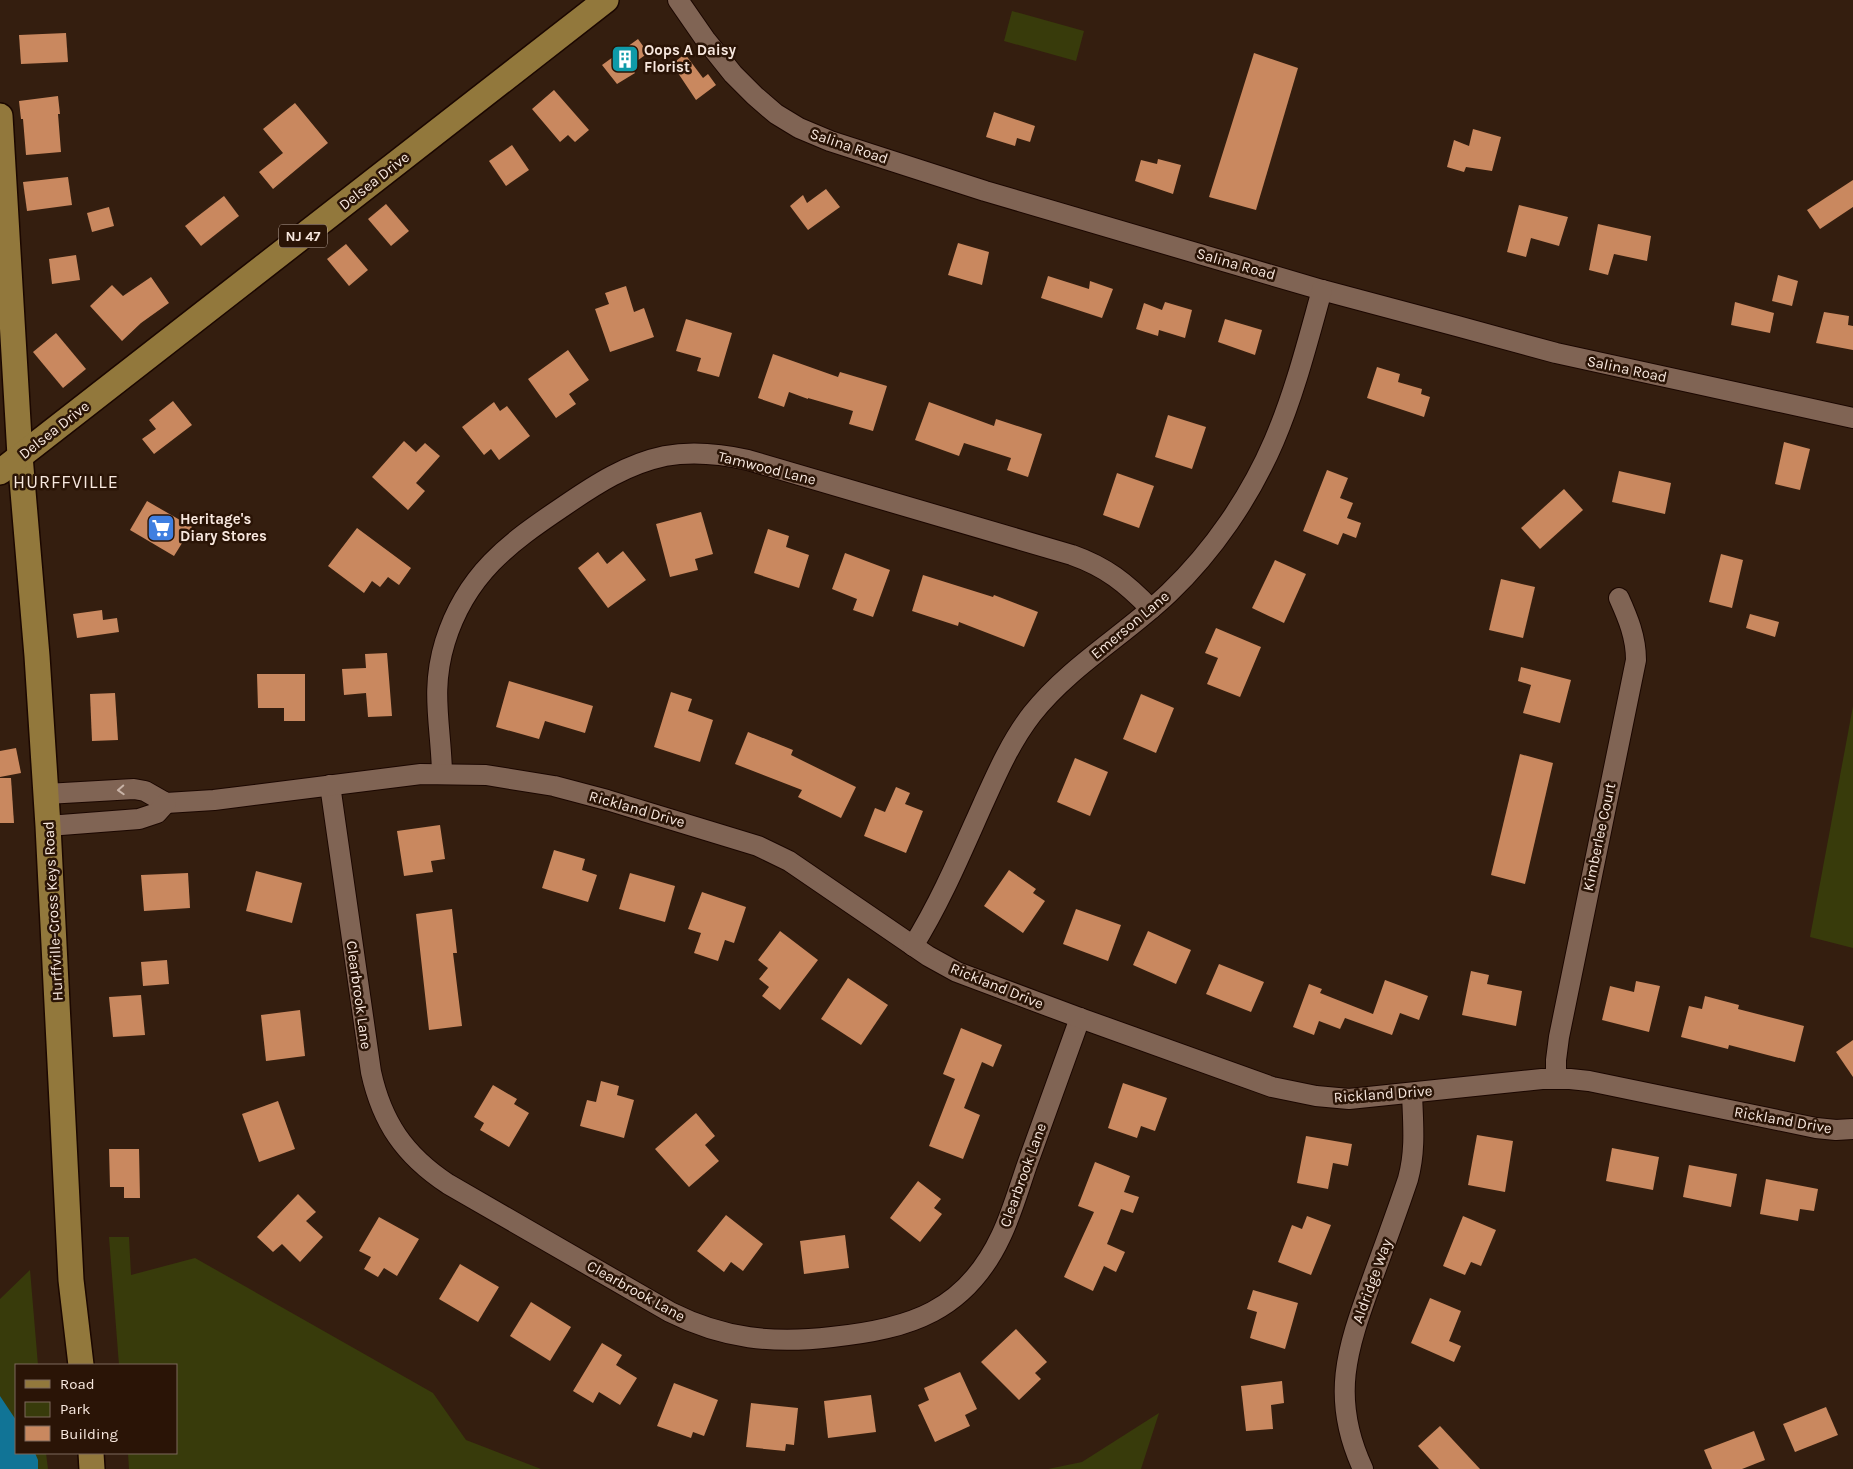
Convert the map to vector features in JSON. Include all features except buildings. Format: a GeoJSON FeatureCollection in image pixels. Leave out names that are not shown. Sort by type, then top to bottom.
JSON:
{"type":"FeatureCollection","features":[{"type":"Feature","properties":{"kind":"main road","name":"Delsea Drive"},"geometry":{"type":"LineString","coordinates":[[0,472],[606,0]]}},
{"type":"Feature","properties":{"kind":"main road","name":"Hurffville-Cross Keys Road"},"geometry":{"type":"LineString","coordinates":[[0,116],[20,456],[37,656],[48,826],[71,1280],[81,1364]]}},
{"type":"Feature","properties":{"kind":"main road"},"geometry":{"type":"LineString","coordinates":[[90,1454],[92,1469]]}},
{"type":"Feature","properties":{"kind":"street","name":"Salina Road"},"geometry":{"type":"LineString","coordinates":[[678,0],[733,74],[762,102],[776,114],[799,128],[830,141],[984,191],[1322,290],[1556,353],[1853,418]]}},
{"type":"Feature","properties":{"kind":"street","name":"Emerson Lane"},"geometry":{"type":"LineString","coordinates":[[913,946],[934,911],[999,769],[1023,726],[1042,702],[1064,680],[1151,610],[1180,582],[1214,543],[1238,507],[1260,471],[1275,440],[1293,392],[1322,290]]}},
{"type":"Feature","properties":{"kind":"street","name":"Tamwood Lane"},"geometry":{"type":"LineString","coordinates":[[442,773],[436,706],[438,674],[450,628],[469,590],[500,553],[530,529],[608,478],[633,465],[660,458],[700,454],[724,455],[748,460],[1058,550],[1086,560],[1114,575],[1151,610]]}},
{"type":"Feature","properties":{"kind":"street","name":"Kimberlee Court"},"geometry":{"type":"LineString","coordinates":[[1556,1079],[1559,1037],[1636,660],[1635,641],[1619,598]]}},
{"type":"Feature","properties":{"kind":"street","name":"Rickland Drive"},"geometry":{"type":"LineString","coordinates":[[166,803],[214,800],[442,773],[509,778],[562,788],[758,846],[789,861],[939,963],[966,976],[1261,1083],[1297,1093],[1349,1099],[1526,1081],[1556,1079],[1589,1081],[1816,1128],[1853,1129]]}},
{"type":"Feature","properties":{"kind":"street","name":"Clearbrook Lane"},"geometry":{"type":"LineString","coordinates":[[330,785],[371,1072],[380,1102],[396,1135],[416,1160],[448,1184],[670,1312],[706,1328],[739,1336],[783,1340],[808,1340],[844,1336],[910,1323],[936,1310],[960,1293],[982,1269],[1005,1227],[1080,1018]]}},
{"type":"Feature","properties":{"kind":"street"},"geometry":{"type":"LineString","coordinates":[[46,794],[134,789],[145,791],[166,803],[157,813],[139,819],[48,826]]}},
{"type":"Feature","properties":{"kind":"street","name":"Aldridge Way"},"geometry":{"type":"LineString","coordinates":[[1363,1469],[1354,1449],[1347,1414],[1345,1390],[1346,1363],[1355,1328],[1410,1172],[1414,1154],[1412,1093]]}},
{"type":"Feature","properties":{"kind":"green space"},"geometry":{"type":"Polygon","coordinates":[[[1012,11],[1084,31],[1076,61],[1004,41],[1012,11]]]}},
{"type":"Feature","properties":{"kind":"green space"},"geometry":{"type":"Polygon","coordinates":[[[1853,706],[1853,948],[1810,937],[1853,706]]]}},
{"type":"Feature","properties":{"kind":"green space"},"geometry":{"type":"Polygon","coordinates":[[[109,1237],[129,1237],[131,1275],[195,1258],[433,1393],[466,1440],[541,1469],[129,1469],[128,1454],[178,1454],[178,1364],[119,1364],[109,1237]]]}},
{"type":"Feature","properties":{"kind":"green space"},"geometry":{"type":"Polygon","coordinates":[[[30,1270],[38,1364],[15,1364],[15,1454],[46,1454],[48,1469],[0,1469],[0,1299],[30,1270]]]}},
{"type":"Feature","properties":{"kind":"green space"},"geometry":{"type":"Polygon","coordinates":[[[1159,1413],[1141,1469],[1048,1469],[1082,1462],[1159,1413]]]}},
{"type":"Feature","properties":{"kind":"water"},"geometry":{"type":"Polygon","coordinates":[[[0,1396],[15,1418],[15,1454],[35,1454],[38,1460],[38,1469],[0,1469],[0,1396]]]}},
{"type":"Feature","properties":{"kind":"place","name":"Oops A Daisy Florist"},"geometry":{"type":"Point","coordinates":[625,59]}},
{"type":"Feature","properties":{"kind":"place","name":"Heritage's Diary Stores"},"geometry":{"type":"Point","coordinates":[161,528]}},
{"type":"Feature","properties":{"kind":"district","name":"HURFFVILLE"},"geometry":{"type":"Point","coordinates":[66,482]}}]}
